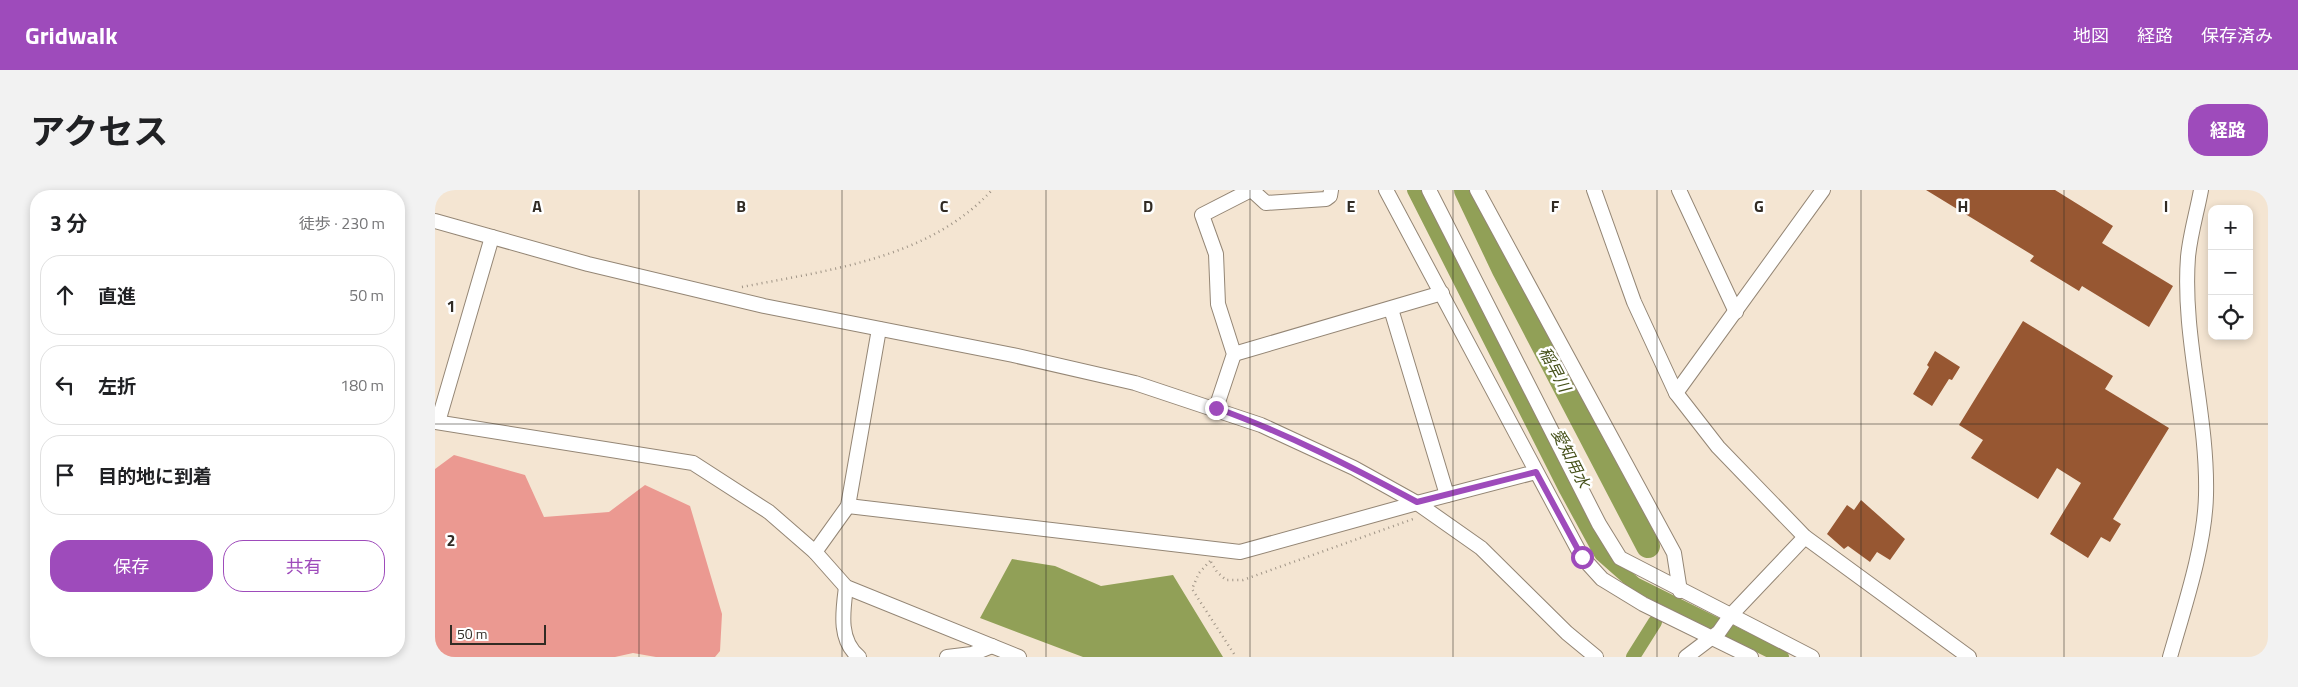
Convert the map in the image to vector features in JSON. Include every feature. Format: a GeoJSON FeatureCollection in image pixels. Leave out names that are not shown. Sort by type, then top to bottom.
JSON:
{"type":"FeatureCollection","features":[{"type":"Feature","properties":{"kind":"street"},"geometry":{"type":"LineString","coordinates":[[1216,408],[1234,354],[1218,304],[1216,254],[1202,215],[1249,190],[1266,203],[1326,198],[1330,196],[1331,190]]}},
{"type":"Feature","properties":{"kind":"street"},"geometry":{"type":"LineString","coordinates":[[1386,190],[1582,557],[1602,579],[1643,604],[1715,635],[1751,657]]}},
{"type":"Feature","properties":{"kind":"street"},"geometry":{"type":"LineString","coordinates":[[1429,190],[1603,531],[1620,558],[1680,591],[1812,657]]}},
{"type":"Feature","properties":{"kind":"street"},"geometry":{"type":"LineString","coordinates":[[1477,190],[1674,553],[1680,591]]}},
{"type":"Feature","properties":{"kind":"street"},"geometry":{"type":"LineString","coordinates":[[1594,190],[1634,302],[1676,393],[1718,446],[1805,537],[1969,657]]}},
{"type":"Feature","properties":{"kind":"street"},"geometry":{"type":"LineString","coordinates":[[1679,190],[1736,312]]}},
{"type":"Feature","properties":{"kind":"street"},"geometry":{"type":"LineString","coordinates":[[1676,393],[1823,190]]}},
{"type":"Feature","properties":{"kind":"street"},"geometry":{"type":"LineString","coordinates":[[2170,657],[2201,539],[2206,497],[2206,450],[2190,323],[2188,266],[2188,257],[2201,190]]}},
{"type":"Feature","properties":{"kind":"street"},"geometry":{"type":"LineString","coordinates":[[435,221],[588,264],[701,291],[1125,380],[1261,424],[1354,468],[1417,502],[1481,548],[1567,633],[1596,657]]}},
{"type":"Feature","properties":{"kind":"street"},"geometry":{"type":"LineString","coordinates":[[492,237],[437,422],[693,463],[769,512],[815,552],[846,587],[1019,657]]}},
{"type":"Feature","properties":{"kind":"street"},"geometry":{"type":"LineString","coordinates":[[1234,354],[1442,293]]}},
{"type":"Feature","properties":{"kind":"street"},"geometry":{"type":"LineString","coordinates":[[1391,308],[1447,495]]}},
{"type":"Feature","properties":{"kind":"street"},"geometry":{"type":"LineString","coordinates":[[815,552],[848,506],[879,329]]}},
{"type":"Feature","properties":{"kind":"street"},"geometry":{"type":"LineString","coordinates":[[848,506],[1213,555],[1240,552],[1417,502],[1536,472]]}},
{"type":"Feature","properties":{"kind":"street"},"geometry":{"type":"LineString","coordinates":[[1685,657],[1715,635],[1805,537]]}},
{"type":"Feature","properties":{"kind":"street"},"geometry":{"type":"LineString","coordinates":[[846,587],[841,620],[852,651],[859,657]]}},
{"type":"Feature","properties":{"kind":"street"},"geometry":{"type":"LineString","coordinates":[[947,657],[971,654],[991,646]]}},
{"type":"Feature","properties":{"kind":"path"},"geometry":{"type":"LineString","coordinates":[[738,288],[821,271],[892,253],[918,243],[963,214],[992,190]]}},
{"type":"Feature","properties":{"kind":"path"},"geometry":{"type":"LineString","coordinates":[[1213,555],[1217,572],[1226,580],[1243,580],[1431,513]]}},
{"type":"Feature","properties":{"kind":"path"},"geometry":{"type":"LineString","coordinates":[[1213,555],[1199,573],[1192,589],[1236,657]]}},
{"type":"Feature","properties":{"kind":"shaded area"},"geometry":{"type":"Polygon","coordinates":[[[454,455],[525,475],[544,517],[609,512],[645,485],[690,506],[722,614],[720,651],[715,657],[656,657],[633,653],[615,657],[435,657],[435,469],[454,455]]]}},
{"type":"Feature","properties":{"kind":"shaded area"},"geometry":{"type":"Polygon","coordinates":[[[1012,559],[1055,566],[1101,586],[1173,575],[1223,657],[1083,657],[980,618],[1012,559]]]}},
{"type":"Feature","properties":{"kind":"building"},"geometry":{"type":"Polygon","coordinates":[[[1926,190],[2055,190],[2113,226],[2102,243],[2173,286],[2149,327],[2082,286],[2079,291],[2030,261],[2034,256],[1926,190]]]}},
{"type":"Feature","properties":{"kind":"building"},"geometry":{"type":"Polygon","coordinates":[[[2023,321],[2113,376],[2105,389],[2169,428],[2113,519],[2121,524],[2110,542],[2101,537],[2088,558],[2050,534],[2081,483],[2057,468],[2038,499],[1971,458],[1983,440],[1959,425],[2023,321]]]}},
{"type":"Feature","properties":{"kind":"building"},"geometry":{"type":"Polygon","coordinates":[[[1935,351],[1960,367],[1952,380],[1949,379],[1932,406],[1913,394],[1929,367],[1927,365],[1935,351]]]}},
{"type":"Feature","properties":{"kind":"building"},"geometry":{"type":"Polygon","coordinates":[[[1861,500],[1905,539],[1890,560],[1877,552],[1870,562],[1848,546],[1844,549],[1827,534],[1847,505],[1854,510],[1861,500]]]}},
{"type":"Feature","properties":{"kind":"waterway","name":"愛知用水"},"geometry":{"type":"LineString","coordinates":[[1414,190],[1566,490],[1601,554],[1635,584],[1782,657]]}},
{"type":"Feature","properties":{"kind":"waterway","name":"稲早川"},"geometry":{"type":"LineString","coordinates":[[1466,190],[1504,270],[1648,546]]}},
{"type":"Feature","properties":{"kind":"waterway"},"geometry":{"type":"LineString","coordinates":[[1633,657],[1655,622]]}},
{"type":"Feature","properties":{"kind":"route"},"geometry":{"type":"LineString","coordinates":[[1216,408],[1261,424],[1354,468],[1417,502],[1536,472],[1582,557]]}}]}
